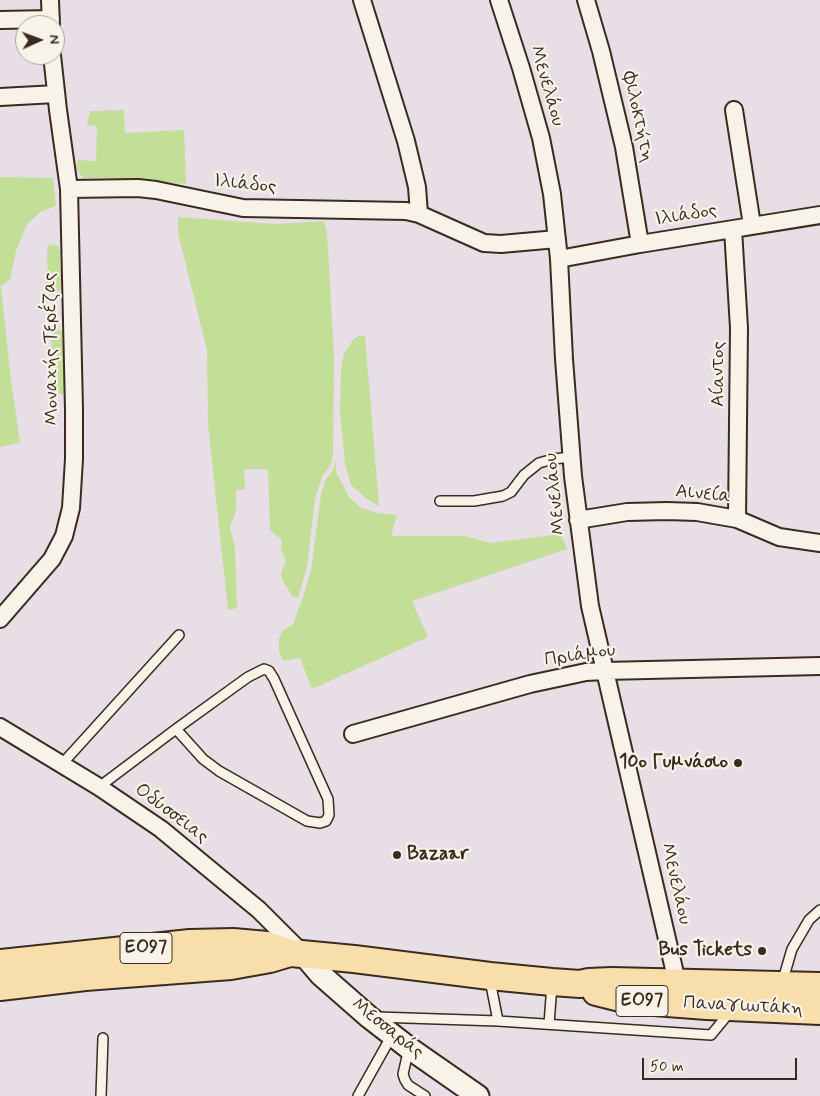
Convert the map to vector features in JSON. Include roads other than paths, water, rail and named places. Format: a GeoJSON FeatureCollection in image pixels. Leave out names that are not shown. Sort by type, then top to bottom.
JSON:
{"type":"FeatureCollection","features":[{"type":"Feature","properties":{"kind":"main road","name":"ΕΟ97"},"geometry":{"type":"LineString","coordinates":[[0,963],[147,947],[217,942],[257,943],[297,954],[490,976],[580,984]]}},
{"type":"Feature","properties":{"kind":"main road","name":"ΕΟ97"},"geometry":{"type":"LineString","coordinates":[[0,987],[85,977],[231,966],[297,954]]}},
{"type":"Feature","properties":{"kind":"main road","name":"Παναγιωτάκη"},"geometry":{"type":"LineString","coordinates":[[580,984],[600,981],[677,982],[783,997],[820,1011]]}},
{"type":"Feature","properties":{"kind":"main road","name":"Παναγιωτάκη"},"geometry":{"type":"LineString","coordinates":[[580,984],[605,995],[641,1001],[706,1006],[783,997],[820,986]]}},
{"type":"Feature","properties":{"kind":"main road"},"geometry":{"type":"LineString","coordinates":[[783,997],[820,1019]]}},
{"type":"Feature","properties":{"kind":"street"},"geometry":{"type":"LineString","coordinates":[[50,0],[51,15]]}},
{"type":"Feature","properties":{"kind":"street"},"geometry":{"type":"LineString","coordinates":[[362,0],[406,141],[416,187],[419,214]]}},
{"type":"Feature","properties":{"kind":"street","name":"Μενελάου"},"geometry":{"type":"LineString","coordinates":[[499,0],[541,138],[552,194],[559,259],[564,359],[572,457],[578,520],[590,606],[677,982]]}},
{"type":"Feature","properties":{"kind":"street","name":"Φιλοκτήτη"},"geometry":{"type":"LineString","coordinates":[[586,0],[601,51],[624,147],[640,244]]}},
{"type":"Feature","properties":{"kind":"street"},"geometry":{"type":"LineString","coordinates":[[0,20],[15,21]]}},
{"type":"Feature","properties":{"kind":"street","name":"Μοναχής Τερέζας"},"geometry":{"type":"LineString","coordinates":[[0,619],[52,559],[68,525],[74,460],[69,188],[53,65]]}},
{"type":"Feature","properties":{"kind":"street"},"geometry":{"type":"LineString","coordinates":[[0,97],[56,94]]}},
{"type":"Feature","properties":{"kind":"street"},"geometry":{"type":"LineString","coordinates":[[734,110],[752,225]]}},
{"type":"Feature","properties":{"kind":"street","name":"Ιλιάδος"},"geometry":{"type":"LineString","coordinates":[[69,188],[138,188],[156,190],[243,208],[392,209],[419,214],[484,243],[501,244],[557,239]]}},
{"type":"Feature","properties":{"kind":"street","name":"Ιλιάδος"},"geometry":{"type":"LineString","coordinates":[[559,259],[820,215]]}},
{"type":"Feature","properties":{"kind":"street","name":"Αίαντος"},"geometry":{"type":"LineString","coordinates":[[733,229],[739,328],[737,519]]}},
{"type":"Feature","properties":{"kind":"street","name":"Αινεία"},"geometry":{"type":"LineString","coordinates":[[578,520],[627,512],[667,511],[713,514],[737,519],[779,537],[820,543]]}},
{"type":"Feature","properties":{"kind":"street","name":"Πριάμου"},"geometry":{"type":"LineString","coordinates":[[353,734],[530,684],[568,676],[605,671],[820,666]]}},
{"type":"Feature","properties":{"kind":"street","name":"Οδύσσειας"},"geometry":{"type":"LineString","coordinates":[[0,727],[99,787],[161,828],[259,910],[297,954]]}},
{"type":"Feature","properties":{"kind":"street","name":"Μεσσαράς"},"geometry":{"type":"LineString","coordinates":[[297,954],[369,1017],[477,1096]]}},
{"type":"Feature","properties":{"kind":"lane"},"geometry":{"type":"LineString","coordinates":[[440,501],[474,500],[503,496],[511,492],[524,475],[539,463],[572,457]]}},
{"type":"Feature","properties":{"kind":"lane"},"geometry":{"type":"LineString","coordinates":[[62,764],[179,635]]}},
{"type":"Feature","properties":{"kind":"lane"},"geometry":{"type":"LineString","coordinates":[[99,787],[176,729],[248,677],[261,670],[269,671],[328,799],[329,815],[326,821],[320,823],[307,821],[219,771],[203,759],[176,729]]}},
{"type":"Feature","properties":{"kind":"lane"},"geometry":{"type":"LineString","coordinates":[[783,997],[792,950],[810,920],[820,910]]}},
{"type":"Feature","properties":{"kind":"lane"},"geometry":{"type":"LineString","coordinates":[[490,976],[498,1021]]}},
{"type":"Feature","properties":{"kind":"lane"},"geometry":{"type":"LineString","coordinates":[[549,1024],[552,982]]}},
{"type":"Feature","properties":{"kind":"lane"},"geometry":{"type":"LineString","coordinates":[[369,1017],[498,1021],[711,1035],[725,1018]]}},
{"type":"Feature","properties":{"kind":"lane"},"geometry":{"type":"LineString","coordinates":[[358,1096],[392,1035]]}},
{"type":"Feature","properties":{"kind":"lane"},"geometry":{"type":"LineString","coordinates":[[101,1096],[103,1038]]}},
{"type":"Feature","properties":{"kind":"lane"},"geometry":{"type":"LineString","coordinates":[[409,1048],[404,1074],[405,1080],[408,1085],[425,1096]]}},
{"type":"Feature","properties":{"kind":"place","name":"10ο Γυμνάσιο"},"geometry":{"type":"Point","coordinates":[738,763]}},
{"type":"Feature","properties":{"kind":"place","name":"Bazaar"},"geometry":{"type":"Point","coordinates":[397,855]}},
{"type":"Feature","properties":{"kind":"place","name":"Bus Tickets"},"geometry":{"type":"Point","coordinates":[762,951]}}]}
